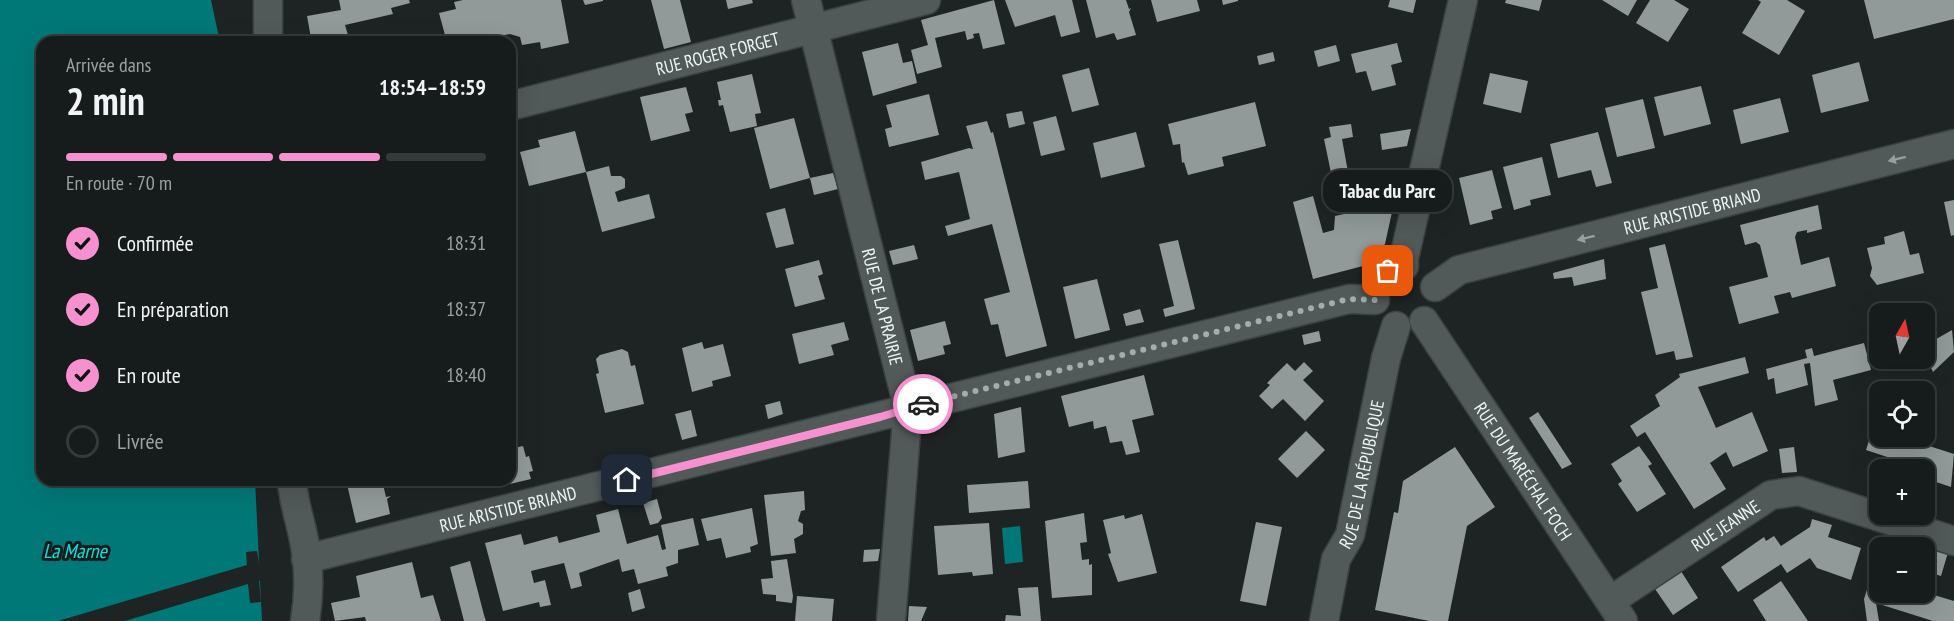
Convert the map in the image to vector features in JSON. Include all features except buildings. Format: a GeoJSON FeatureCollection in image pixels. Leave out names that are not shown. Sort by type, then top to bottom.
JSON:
{"type":"FeatureCollection","features":[{"type":"Feature","properties":{"kind":"street"},"geometry":{"type":"LineString","coordinates":[[268,0],[268,36]]}},
{"type":"Feature","properties":{"kind":"street","name":"RUE DE LA PRAIRIE"},"geometry":{"type":"LineString","coordinates":[[806,0],[908,407],[891,621]]}},
{"type":"Feature","properties":{"kind":"street","name":"RUE ROGER FORGET"},"geometry":{"type":"LineString","coordinates":[[516,103],[926,0]]}},
{"type":"Feature","properties":{"kind":"street"},"geometry":{"type":"LineString","coordinates":[[1404,266],[1463,0]]}},
{"type":"Feature","properties":{"kind":"street","name":"RUE ARISTIDE BRIAND"},"geometry":{"type":"LineString","coordinates":[[1435,287],[1459,270],[1954,144]]}},
{"type":"Feature","properties":{"kind":"street"},"geometry":{"type":"LineString","coordinates":[[1404,266],[1424,271],[1435,287],[1435,306],[1424,321],[1416,325],[1396,326],[1383,316],[1376,300],[1378,284],[1382,277],[1388,271],[1404,266]]}},
{"type":"Feature","properties":{"kind":"street","name":"RUE ARISTIDE BRIAND"},"geometry":{"type":"LineString","coordinates":[[306,559],[880,417],[908,407],[1349,299],[1376,300]]}},
{"type":"Feature","properties":{"kind":"street","name":"RUE DU MARÉCHAL FOCH"},"geometry":{"type":"LineString","coordinates":[[1424,321],[1616,611]]}},
{"type":"Feature","properties":{"kind":"street","name":"RUE DE LA RÉPUBLIQUE"},"geometry":{"type":"LineString","coordinates":[[1324,621],[1336,559],[1350,535],[1386,358],[1396,326]]}},
{"type":"Feature","properties":{"kind":"street","name":"RUE JEANNE"},"geometry":{"type":"LineString","coordinates":[[1616,611],[1771,495],[1799,491],[1954,541]]}},
{"type":"Feature","properties":{"kind":"street"},"geometry":{"type":"LineString","coordinates":[[293,492],[306,559],[308,600],[305,621]]}},
{"type":"Feature","properties":{"kind":"water","name":"La Marne"},"geometry":{"type":"Polygon","coordinates":[[[0,0],[211,0],[219,36],[36,36],[36,486],[255,486],[262,621],[0,621],[0,0]]]}},
{"type":"Feature","properties":{"kind":"water"},"geometry":{"type":"Polygon","coordinates":[[[1020,526],[1023,562],[1005,564],[1002,528],[1020,526]]]}},
{"type":"Feature","properties":{"kind":"pier"},"geometry":{"type":"Polygon","coordinates":[[[257,551],[262,580],[259,581],[261,602],[250,603],[248,584],[125,621],[58,621],[247,565],[246,552],[257,551]]]}},
{"type":"Feature","properties":{"kind":"way so far"},"geometry":{"type":"LineString","coordinates":[[923,404],[1349,299],[1376,300],[1378,284],[1388,271]]}},
{"type":"Feature","properties":{"kind":"place","name":"Tabac du Parc"},"geometry":{"type":"Point","coordinates":[1388,271]}},
{"type":"Feature","properties":{"kind":"route"},"geometry":{"type":"LineString","coordinates":[[627,480],[880,417],[923,404]]}}]}
